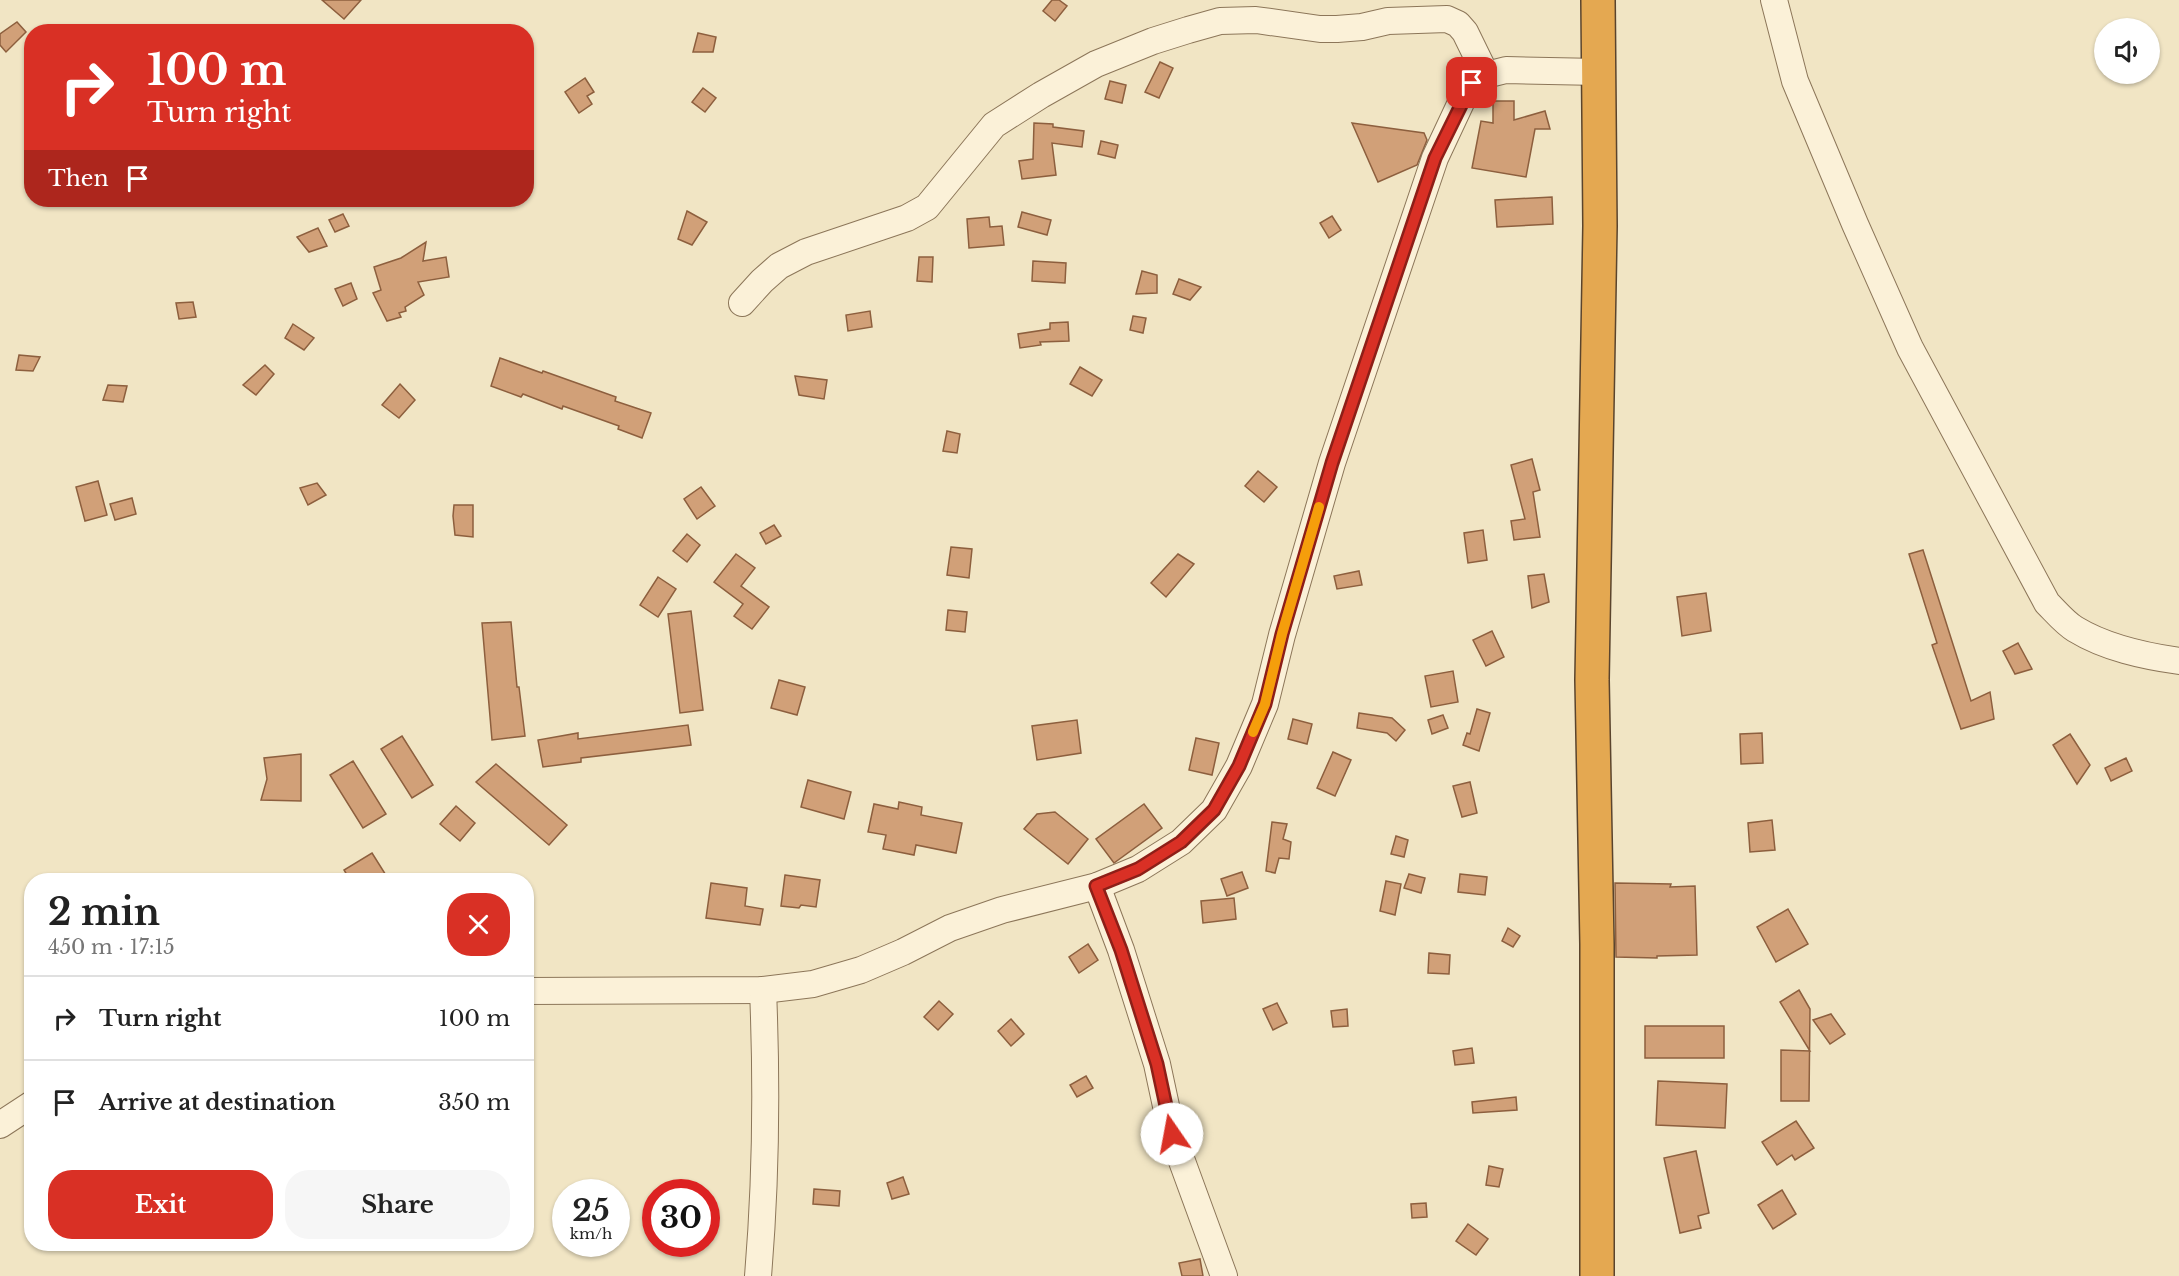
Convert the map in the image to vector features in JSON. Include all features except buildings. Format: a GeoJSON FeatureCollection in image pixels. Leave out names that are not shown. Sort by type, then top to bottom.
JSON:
{"type":"FeatureCollection","features":[{"type":"Feature","properties":{"kind":"highway"},"geometry":{"type":"LineString","coordinates":[[1597,1276],[1597,944],[1592,680],[1600,226],[1598,0]]}},
{"type":"Feature","properties":{"kind":"street"},"geometry":{"type":"LineString","coordinates":[[1774,0],[1796,81],[1855,224],[1910,348],[2047,603],[2073,628],[2102,642],[2154,657],[2179,661]]}},
{"type":"Feature","properties":{"kind":"street"},"geometry":{"type":"LineString","coordinates":[[742,303],[779,266],[806,252],[907,218],[927,207],[994,125],[1041,95],[1096,64],[1153,41],[1188,30],[1220,21],[1256,20],[1320,29],[1337,29],[1388,21],[1447,19],[1458,24],[1464,32],[1486,75]]}},
{"type":"Feature","properties":{"kind":"street"},"geometry":{"type":"LineString","coordinates":[[534,991],[762,990],[813,984],[861,970],[950,928],[1002,910],[1096,886],[1138,869],[1181,842],[1214,810],[1239,766],[1265,704],[1282,634],[1332,463],[1435,158],[1466,94],[1472,83],[1486,75],[1506,70],[1599,72]]}},
{"type":"Feature","properties":{"kind":"street"},"geometry":{"type":"LineString","coordinates":[[1096,886],[1121,950],[1157,1064],[1172,1134],[1224,1276]]}},
{"type":"Feature","properties":{"kind":"street"},"geometry":{"type":"LineString","coordinates":[[758,1276],[764,1200],[766,1111],[762,990]]}},
{"type":"Feature","properties":{"kind":"street"},"geometry":{"type":"LineString","coordinates":[[0,1125],[24,1109]]}},
{"type":"Feature","properties":{"kind":"slow traffic"},"geometry":{"type":"LineString","coordinates":[[1253,732],[1265,704],[1282,634],[1319,507]]}},
{"type":"Feature","properties":{"kind":"route"},"geometry":{"type":"LineString","coordinates":[[1172,1134],[1157,1064],[1121,950],[1096,886],[1138,869],[1181,842],[1214,810],[1239,766],[1265,704],[1282,634],[1332,463],[1435,158],[1472,83]]}}]}
